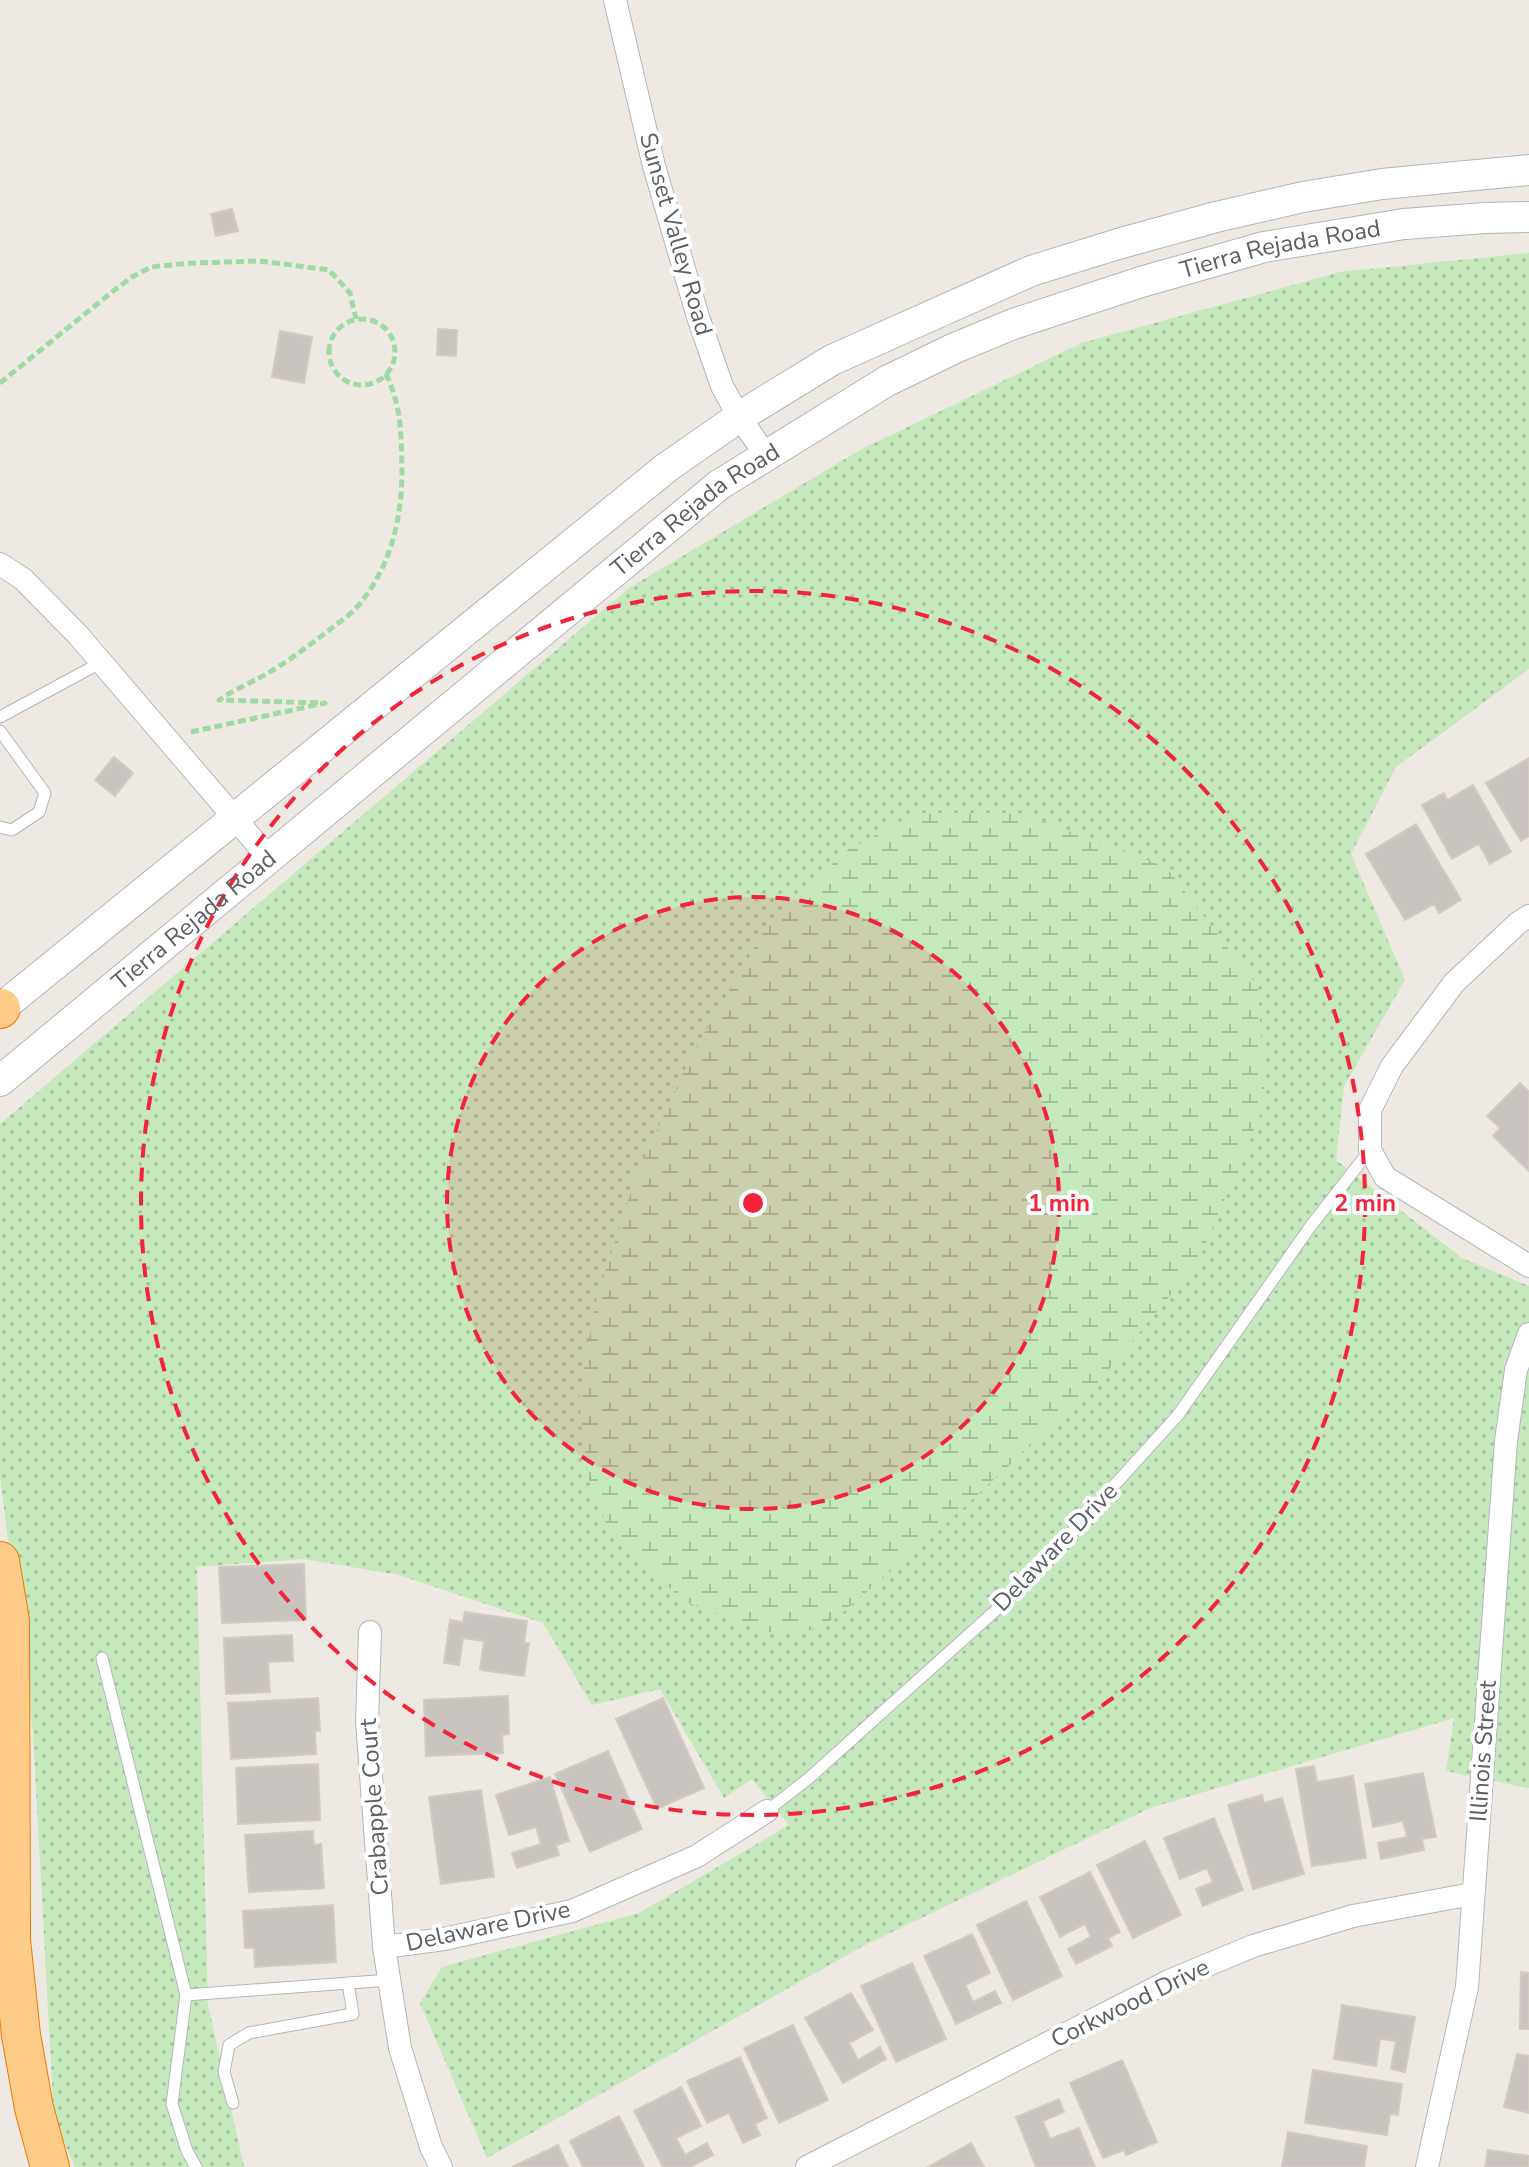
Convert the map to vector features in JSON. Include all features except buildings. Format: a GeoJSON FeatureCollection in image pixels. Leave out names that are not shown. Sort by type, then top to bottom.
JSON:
{"type":"FeatureCollection","features":[{"type":"Feature","properties":{"kind":"highway"},"geometry":{"type":"LineString","coordinates":[[0,1561],[10,1621],[11,1940],[21,2035],[34,2108],[50,2167]]}},
{"type":"Feature","properties":{"kind":"main road","name":"Tierra Rejada Road"},"geometry":{"type":"LineString","coordinates":[[0,1009],[666,468],[739,417],[832,360],[1031,271],[1216,217],[1303,197],[1382,184],[1529,170]]}},
{"type":"Feature","properties":{"kind":"main road","name":"Tierra Rejada Road"},"geometry":{"type":"LineString","coordinates":[[0,1081],[719,485],[887,381],[1013,324],[1141,282],[1264,247],[1404,224],[1529,217]]}},
{"type":"Feature","properties":{"kind":"street","name":"Sunset Valley Road"},"geometry":{"type":"LineString","coordinates":[[615,0],[654,166],[698,317],[722,386],[766,455]]}},
{"type":"Feature","properties":{"kind":"street"},"geometry":{"type":"LineString","coordinates":[[0,564],[23,579],[102,662],[268,857]]}},
{"type":"Feature","properties":{"kind":"street"},"geometry":{"type":"LineString","coordinates":[[1529,916],[1454,983],[1392,1066],[1370,1110],[1370,1150],[1385,1177],[1529,1266]]}},
{"type":"Feature","properties":{"kind":"street","name":"Illinois Street"},"geometry":{"type":"LineString","coordinates":[[1427,2167],[1467,1987],[1506,1441],[1516,1370],[1529,1334]]}},
{"type":"Feature","properties":{"kind":"street","name":"Crabapple Court"},"geometry":{"type":"LineString","coordinates":[[370,1632],[367,1722],[384,1947],[400,2048],[431,2147],[441,2167]]}},
{"type":"Feature","properties":{"kind":"street","name":"Delaware Drive"},"geometry":{"type":"LineString","coordinates":[[384,1947],[444,1939],[572,1911],[697,1856],[767,1811]]}},
{"type":"Feature","properties":{"kind":"street","name":"Corkwood Drive"},"geometry":{"type":"LineString","coordinates":[[816,2165],[1169,1981],[1253,1946],[1353,1916],[1472,1894]]}},
{"type":"Feature","properties":{"kind":"lane"},"geometry":{"type":"LineString","coordinates":[[0,717],[102,662]]}},
{"type":"Feature","properties":{"kind":"lane"},"geometry":{"type":"LineString","coordinates":[[0,827],[12,830],[39,812],[45,793],[1,734]]}},
{"type":"Feature","properties":{"kind":"lane","name":"Delaware Drive"},"geometry":{"type":"LineString","coordinates":[[767,1811],[809,1778],[1025,1584],[1178,1415],[1310,1227],[1370,1150]]}},
{"type":"Feature","properties":{"kind":"lane"},"geometry":{"type":"LineString","coordinates":[[102,1658],[186,1995],[172,2104],[187,2151],[196,2167]]}},
{"type":"Feature","properties":{"kind":"lane"},"geometry":{"type":"LineString","coordinates":[[186,1995],[390,1980]]}},
{"type":"Feature","properties":{"kind":"lane"},"geometry":{"type":"LineString","coordinates":[[233,2103],[224,2072],[229,2045],[249,2033],[353,2014],[348,1983]]}},
{"type":"Feature","properties":{"kind":"path"},"geometry":{"type":"LineString","coordinates":[[0,383],[112,292],[151,267],[260,261],[329,270],[350,293],[356,319]]}},
{"type":"Feature","properties":{"kind":"path"},"geometry":{"type":"LineString","coordinates":[[356,319],[372,320],[382,325],[394,343],[395,354],[386,374],[368,384],[347,381],[332,366],[329,345],[333,335],[341,326],[356,319]]}},
{"type":"Feature","properties":{"kind":"path"},"geometry":{"type":"LineString","coordinates":[[167,738],[325,703],[219,700],[271,672],[314,642],[356,608],[381,572],[394,541],[402,488],[400,415],[386,374]]}},
{"type":"Feature","properties":{"kind":"green space"},"geometry":{"type":"Polygon","coordinates":[[[1529,253],[1529,669],[1396,767],[1351,854],[1405,980],[1344,1086],[1336,1160],[1462,1258],[1529,1286],[1529,1788],[1446,1771],[1454,1718],[1150,1808],[865,1945],[487,2158],[420,2003],[442,1967],[639,1913],[789,1825],[752,1779],[724,1798],[660,1689],[592,1705],[543,1623],[399,1575],[304,1559],[197,1567],[208,2005],[244,2167],[75,2167],[54,2119],[33,1734],[0,1477],[0,1124],[629,588],[860,450],[1082,343],[1340,272],[1529,253]]]}},
{"type":"Feature","properties":{"kind":"green space"},"geometry":{"type":"Polygon","coordinates":[[[917,813],[1020,813],[1166,867],[1258,987],[1265,1104],[1198,1262],[1096,1385],[936,1533],[837,1617],[802,1634],[766,1632],[684,1601],[610,1534],[588,1477],[579,1399],[595,1305],[636,1176],[690,1058],[764,931],[844,852],[917,813]]]}}]}
